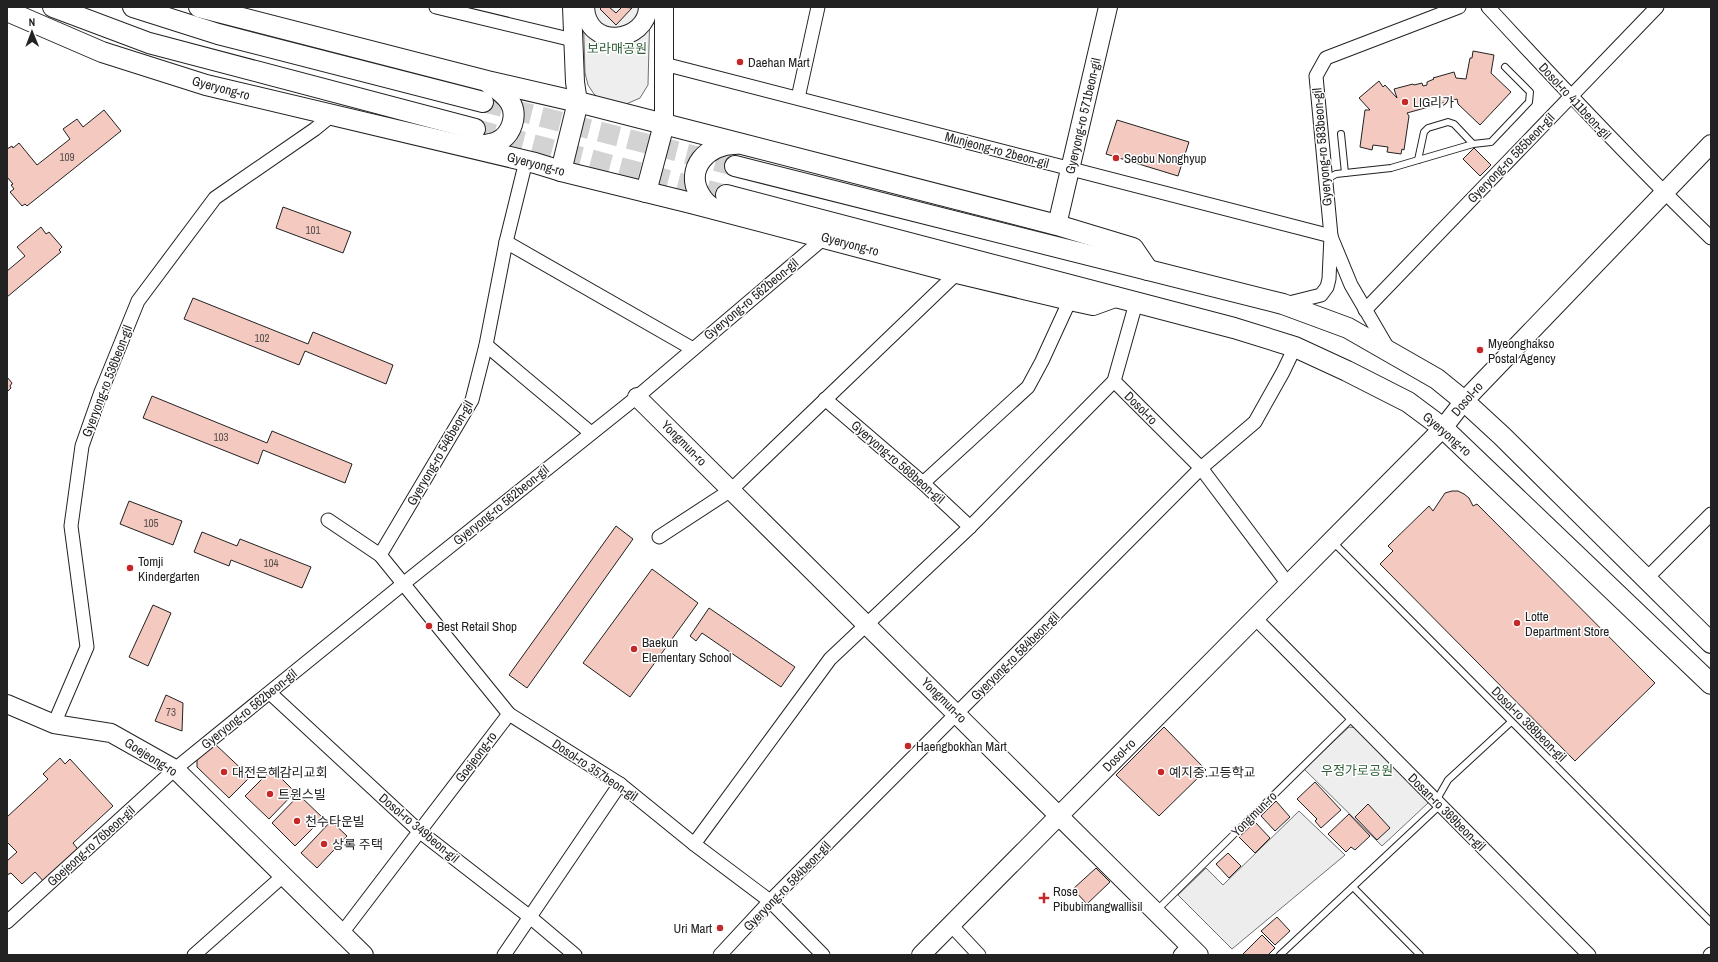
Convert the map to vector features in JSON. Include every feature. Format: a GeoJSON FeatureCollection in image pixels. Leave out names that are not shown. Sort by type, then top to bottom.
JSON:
{"type":"FeatureCollection","features":[{"type":"Feature","properties":{"kind":"main road","name":"Gyeryong-ro"},"geometry":{"type":"LineString","coordinates":[[53,7],[149,43],[472,138],[526,161],[561,172],[646,192],[725,203],[1115,297],[1234,328],[1295,347],[1408,402],[1443,428],[1711,684]]}},
{"type":"Feature","properties":{"kind":"main road"},"geometry":{"type":"LineString","coordinates":[[133,7],[218,34],[483,102]]}},
{"type":"Feature","properties":{"kind":"main road"},"geometry":{"type":"LineString","coordinates":[[199,7],[487,81],[578,102],[1057,225],[1133,248],[1148,270]]}},
{"type":"Feature","properties":{"kind":"main road","name":"Gyeryong-ro"},"geometry":{"type":"LineString","coordinates":[[7,11],[29,22],[110,55],[206,85],[331,116],[472,138]]}},
{"type":"Feature","properties":{"kind":"main road"},"geometry":{"type":"LineString","coordinates":[[472,138],[497,142],[508,132],[513,119],[513,110],[510,101],[504,94],[487,81]]}},
{"type":"Feature","properties":{"kind":"main road"},"geometry":{"type":"LineString","coordinates":[[561,172],[578,102]]}},
{"type":"Feature","properties":{"kind":"main road"},"geometry":{"type":"LineString","coordinates":[[646,192],[664,124]]}},
{"type":"Feature","properties":{"kind":"main road"},"geometry":{"type":"LineString","coordinates":[[725,203],[712,208],[703,200],[698,191],[695,180],[697,168],[702,158],[710,150],[721,145],[742,144]]}},
{"type":"Feature","properties":{"kind":"main road"},"geometry":{"type":"LineString","coordinates":[[735,166],[1283,304],[1348,328],[1437,380],[1464,401],[1502,436],[1711,643]]}},
{"type":"Feature","properties":{"kind":"main road","name":"Gyeryong-ro"},"geometry":{"type":"LineString","coordinates":[[725,203],[824,238],[957,273],[1093,305],[1115,297]]}},
{"type":"Feature","properties":{"kind":"street"},"geometry":{"type":"LineString","coordinates":[[436,7],[573,40]]}},
{"type":"Feature","properties":{"kind":"street"},"geometry":{"type":"LineString","coordinates":[[572,7],[575,82],[578,102]]}},
{"type":"Feature","properties":{"kind":"street"},"geometry":{"type":"LineString","coordinates":[[585,7],[586,18],[594,31],[610,37],[627,35],[640,26],[648,15],[648,7]]}},
{"type":"Feature","properties":{"kind":"street"},"geometry":{"type":"LineString","coordinates":[[664,7],[664,124]]}},
{"type":"Feature","properties":{"kind":"street"},"geometry":{"type":"LineString","coordinates":[[798,98],[818,7]]}},
{"type":"Feature","properties":{"kind":"street","name":"Gyeryong-ro 571beon-gil"},"geometry":{"type":"LineString","coordinates":[[1057,225],[1108,7]]}},
{"type":"Feature","properties":{"kind":"street","name":"Gyeryong-ro 583beon-gil"},"geometry":{"type":"LineString","coordinates":[[1283,304],[1321,295],[1327,287],[1329,279],[1331,236],[1316,76],[1326,58],[1459,7]]}},
{"type":"Feature","properties":{"kind":"street","name":"Dosol-ro 411beon-gil"},"geometry":{"type":"LineString","coordinates":[[1488,7],[1570,96],[1664,193],[1711,238]]}},
{"type":"Feature","properties":{"kind":"street","name":"Gyeryong-ro 585beon-gil"},"geometry":{"type":"LineString","coordinates":[[1365,310],[1657,7]]}},
{"type":"Feature","properties":{"kind":"street","name":"Munjeong-ro 2beon-gil"},"geometry":{"type":"LineString","coordinates":[[664,64],[1331,236]]}},
{"type":"Feature","properties":{"kind":"street","name":"Gyeryong-ro 536beon-gil"},"geometry":{"type":"LineString","coordinates":[[54,724],[87,647],[71,526],[82,446],[101,392],[138,301],[215,198],[315,129],[331,116]]}},
{"type":"Feature","properties":{"kind":"street","name":"Dosol-ro"},"geometry":{"type":"LineString","coordinates":[[921,955],[1443,428],[1464,401],[1711,144]]}},
{"type":"Feature","properties":{"kind":"street","name":"Gyeryong-ro 546beon-gil"},"geometry":{"type":"LineString","coordinates":[[380,555],[472,400],[486,345],[506,242],[526,161]]}},
{"type":"Feature","properties":{"kind":"street","name":"Gyeryong-ro 583beon-gil"},"geometry":{"type":"LineString","coordinates":[[1331,236],[1351,285],[1391,352]]}},
{"type":"Feature","properties":{"kind":"street","name":"Gyeryong-ro 562beon-gil"},"geometry":{"type":"LineString","coordinates":[[175,769],[637,397],[824,238]]}},
{"type":"Feature","properties":{"kind":"street"},"geometry":{"type":"LineString","coordinates":[[506,242],[693,349]]}},
{"type":"Feature","properties":{"kind":"street"},"geometry":{"type":"LineString","coordinates":[[659,537],[731,490],[957,273]]}},
{"type":"Feature","properties":{"kind":"street"},"geometry":{"type":"LineString","coordinates":[[923,483],[1028,387],[1042,361],[1070,300]]}},
{"type":"Feature","properties":{"kind":"street"},"geometry":{"type":"LineString","coordinates":[[694,844],[830,659],[868,625],[970,527],[1114,381],[1136,303]]}},
{"type":"Feature","properties":{"kind":"street"},"geometry":{"type":"LineString","coordinates":[[486,345],[591,433]]}},
{"type":"Feature","properties":{"kind":"street","name":"Gyeryong-ro 584beon-gil"},"geometry":{"type":"LineString","coordinates":[[720,955],[770,901],[1201,468],[1255,422],[1295,347]]}},
{"type":"Feature","properties":{"kind":"street","name":"Dosol-ro"},"geometry":{"type":"LineString","coordinates":[[1114,381],[1201,468],[1288,584]]}},
{"type":"Feature","properties":{"kind":"street","name":"Yongmun-ro"},"geometry":{"type":"LineString","coordinates":[[637,397],[1156,911],[1190,952]]}},
{"type":"Feature","properties":{"kind":"street","name":"Gyeryong-ro 568beon-gil"},"geometry":{"type":"LineString","coordinates":[[825,399],[923,483],[970,527]]}},
{"type":"Feature","properties":{"kind":"street"},"geometry":{"type":"LineString","coordinates":[[1646,579],[1711,514]]}},
{"type":"Feature","properties":{"kind":"street"},"geometry":{"type":"LineString","coordinates":[[328,520],[380,555],[403,584]]}},
{"type":"Feature","properties":{"kind":"street","name":"Dosol-ro 357beon-gil"},"geometry":{"type":"LineString","coordinates":[[403,584],[508,714],[620,784],[694,844],[770,901],[824,955]]}},
{"type":"Feature","properties":{"kind":"street","name":"Dosan-ro 369beon-gil"},"geometry":{"type":"LineString","coordinates":[[1255,618],[1589,955]]}},
{"type":"Feature","properties":{"kind":"street","name":"Dosol-ro 349beon-gil"},"geometry":{"type":"LineString","coordinates":[[270,693],[419,832],[530,917],[575,955]]}},
{"type":"Feature","properties":{"kind":"street","name":"Goejeong-ro"},"geometry":{"type":"LineString","coordinates":[[7,704],[54,724],[111,733],[175,769],[364,955]]}},
{"type":"Feature","properties":{"kind":"street","name":"Goejeong-ro"},"geometry":{"type":"LineString","coordinates":[[342,933],[508,714]]}},
{"type":"Feature","properties":{"kind":"street","name":"Goejeong-ro 76beon-gil"},"geometry":{"type":"LineString","coordinates":[[9,917],[175,769]]}},
{"type":"Feature","properties":{"kind":"street"},"geometry":{"type":"LineString","coordinates":[[504,955],[620,784]]}},
{"type":"Feature","properties":{"kind":"street"},"geometry":{"type":"LineString","coordinates":[[194,955],[284,876]]}},
{"type":"Feature","properties":{"kind":"street"},"geometry":{"type":"LineString","coordinates":[[951,925],[979,955]]}},
{"type":"Feature","properties":{"kind":"lane"},"geometry":{"type":"LineString","coordinates":[[1326,180],[1336,174],[1390,168],[1473,144],[1491,142],[1530,102],[1530,92],[1505,67]]}},
{"type":"Feature","properties":{"kind":"lane"},"geometry":{"type":"LineString","coordinates":[[1418,160],[1424,132],[1428,128],[1448,122],[1454,124],[1473,144]]}},
{"type":"Feature","properties":{"kind":"lane"},"geometry":{"type":"LineString","coordinates":[[1341,134],[1345,173]]}},
{"type":"Feature","properties":{"kind":"lane","name":"Dosol-ro 388beon-gil"},"geometry":{"type":"LineString","coordinates":[[1331,541],[1711,922]]}},
{"type":"Feature","properties":{"kind":"lane","name":"Yongmun-ro"},"geometry":{"type":"LineString","coordinates":[[1156,911],[1353,717]]}},
{"type":"Feature","properties":{"kind":"lane"},"geometry":{"type":"LineString","coordinates":[[1280,955],[1437,808],[1436,801],[1448,780],[1511,722]]}},
{"type":"Feature","properties":{"kind":"lane"},"geometry":{"type":"LineString","coordinates":[[1353,887],[1420,955]]}},
{"type":"Feature","properties":{"kind":"green space","name":"보라매공원"},"geometry":{"type":"Polygon","coordinates":[[[583,7],[650,7],[648,85],[640,98],[624,105],[602,101],[594,94],[588,85],[585,73],[583,7]]]}},
{"type":"Feature","properties":{"kind":"green space","name":"우정가로공원"},"geometry":{"type":"Polygon","coordinates":[[[1349,727],[1367,729],[1425,788],[1428,803],[1382,846],[1304,769],[1349,727]]]}},
{"type":"Feature","properties":{"kind":"shaded area"},"geometry":{"type":"Polygon","coordinates":[[[1299,811],[1345,855],[1232,949],[1178,895],[1206,868],[1223,885],[1299,811]]]}},
{"type":"Feature","properties":{"kind":"building"},"geometry":{"type":"Polygon","coordinates":[[[602,7],[609,7],[616,13],[622,7],[632,8],[616,25],[600,9],[602,7]]]}},
{"type":"Feature","properties":{"kind":"building","name":"LIG리가"},"geometry":{"type":"Polygon","coordinates":[[[1473,51],[1494,55],[1491,73],[1511,92],[1480,125],[1458,104],[1457,99],[1407,113],[1409,116],[1404,150],[1402,149],[1401,154],[1387,152],[1388,147],[1373,145],[1372,150],[1360,147],[1365,110],[1370,110],[1359,98],[1379,81],[1383,87],[1385,85],[1397,98],[1394,89],[1413,84],[1422,83],[1423,86],[1427,85],[1427,82],[1434,79],[1433,78],[1454,72],[1456,78],[1466,79],[1470,58],[1472,58],[1473,51]]]}},
{"type":"Feature","properties":{"kind":"building"},"geometry":{"type":"Polygon","coordinates":[[[104,110],[121,131],[27,206],[25,204],[22,206],[10,192],[14,189],[11,185],[13,184],[7,177],[7,149],[12,146],[13,148],[19,143],[37,165],[70,139],[63,129],[77,119],[83,127],[104,110]]]}},
{"type":"Feature","properties":{"kind":"building"},"geometry":{"type":"Polygon","coordinates":[[[1117,120],[1189,142],[1178,176],[1106,154],[1117,120]]]}},
{"type":"Feature","properties":{"kind":"building"},"geometry":{"type":"Polygon","coordinates":[[[1474,148],[1491,165],[1480,176],[1463,159],[1474,148]]]}},
{"type":"Feature","properties":{"kind":"building"},"geometry":{"type":"Polygon","coordinates":[[[283,207],[351,232],[343,253],[276,228],[283,207]]]}},
{"type":"Feature","properties":{"kind":"building"},"geometry":{"type":"Polygon","coordinates":[[[41,227],[46,234],[49,232],[62,247],[59,250],[61,252],[7,297],[7,271],[25,256],[17,247],[41,227]]]}},
{"type":"Feature","properties":{"kind":"building"},"geometry":{"type":"Polygon","coordinates":[[[193,298],[308,344],[313,332],[393,365],[386,384],[305,351],[299,365],[184,319],[193,298]]]}},
{"type":"Feature","properties":{"kind":"building"},"geometry":{"type":"Polygon","coordinates":[[[7,377],[12,383],[10,386],[11,388],[7,392],[7,377]]]}},
{"type":"Feature","properties":{"kind":"building"},"geometry":{"type":"Polygon","coordinates":[[[152,396],[267,443],[272,431],[352,464],[345,483],[263,450],[258,464],[143,418],[152,396]]]}},
{"type":"Feature","properties":{"kind":"building","name":"Lotte Department Store"},"geometry":{"type":"Polygon","coordinates":[[[1458,491],[1464,494],[1469,498],[1473,506],[1477,504],[1655,683],[1575,761],[1380,564],[1393,551],[1388,546],[1429,506],[1433,511],[1445,493],[1458,491]]]}},
{"type":"Feature","properties":{"kind":"building"},"geometry":{"type":"Polygon","coordinates":[[[129,501],[182,521],[173,545],[120,524],[129,501]]]}},
{"type":"Feature","properties":{"kind":"building"},"geometry":{"type":"Polygon","coordinates":[[[616,526],[633,539],[527,688],[509,675],[616,526]]]}},
{"type":"Feature","properties":{"kind":"building"},"geometry":{"type":"Polygon","coordinates":[[[202,532],[237,546],[240,539],[311,567],[302,588],[231,560],[229,566],[194,552],[202,532]]]}},
{"type":"Feature","properties":{"kind":"building"},"geometry":{"type":"Polygon","coordinates":[[[652,569],[698,603],[630,697],[583,663],[652,569]]]}},
{"type":"Feature","properties":{"kind":"building"},"geometry":{"type":"Polygon","coordinates":[[[153,605],[171,613],[148,666],[129,657],[153,605]]]}},
{"type":"Feature","properties":{"kind":"building"},"geometry":{"type":"Polygon","coordinates":[[[709,608],[795,667],[781,687],[702,633],[696,641],[690,636],[709,608]]]}},
{"type":"Feature","properties":{"kind":"building"},"geometry":{"type":"Polygon","coordinates":[[[166,695],[183,703],[182,731],[155,721],[166,695]]]}},
{"type":"Feature","properties":{"kind":"building","name":"예지중.고등학교"},"geometry":{"type":"Polygon","coordinates":[[[1164,727],[1206,770],[1159,816],[1116,775],[1164,727]]]}},
{"type":"Feature","properties":{"kind":"building","name":"대전은혜감리교회"},"geometry":{"type":"Polygon","coordinates":[[[215,744],[250,777],[229,798],[197,767],[197,758],[215,744]]]}},
{"type":"Feature","properties":{"kind":"building"},"geometry":{"type":"Polygon","coordinates":[[[60,758],[65,764],[70,759],[113,806],[73,843],[80,852],[46,884],[35,872],[22,884],[11,873],[7,875],[7,861],[17,852],[7,842],[7,817],[48,779],[43,774],[60,758]]]}},
{"type":"Feature","properties":{"kind":"building","name":"트윈스빌"},"geometry":{"type":"Polygon","coordinates":[[[272,769],[295,792],[269,819],[245,796],[272,769]]]}},
{"type":"Feature","properties":{"kind":"building"},"geometry":{"type":"Polygon","coordinates":[[[1315,782],[1341,810],[1321,828],[1315,821],[1317,819],[1297,799],[1315,782]]]}},
{"type":"Feature","properties":{"kind":"building","name":"천수타운빌"},"geometry":{"type":"Polygon","coordinates":[[[299,795],[323,818],[295,846],[272,823],[299,795]]]}},
{"type":"Feature","properties":{"kind":"building"},"geometry":{"type":"Polygon","coordinates":[[[1276,801],[1290,817],[1275,831],[1261,816],[1276,801]]]}},
{"type":"Feature","properties":{"kind":"building"},"geometry":{"type":"Polygon","coordinates":[[[1368,804],[1390,828],[1377,840],[1355,817],[1368,804]]]}},
{"type":"Feature","properties":{"kind":"building"},"geometry":{"type":"Polygon","coordinates":[[[1349,814],[1370,836],[1355,850],[1351,847],[1346,852],[1328,834],[1349,814]]]}},
{"type":"Feature","properties":{"kind":"building","name":"상록 주택"},"geometry":{"type":"Polygon","coordinates":[[[331,821],[347,836],[317,868],[301,853],[331,821]]]}},
{"type":"Feature","properties":{"kind":"building"},"geometry":{"type":"Polygon","coordinates":[[[1255,822],[1270,838],[1255,853],[1239,837],[1255,822]]]}},
{"type":"Feature","properties":{"kind":"building"},"geometry":{"type":"Polygon","coordinates":[[[1228,853],[1241,866],[1229,878],[1216,864],[1228,853]]]}},
{"type":"Feature","properties":{"kind":"building"},"geometry":{"type":"Polygon","coordinates":[[[1096,868],[1110,882],[1087,904],[1073,889],[1096,868]]]}},
{"type":"Feature","properties":{"kind":"building"},"geometry":{"type":"Polygon","coordinates":[[[1277,917],[1290,931],[1275,945],[1261,931],[1277,917]]]}},
{"type":"Feature","properties":{"kind":"building"},"geometry":{"type":"Polygon","coordinates":[[[1262,935],[1275,948],[1268,955],[1242,955],[1262,935]]]}},
{"type":"Feature","properties":{"kind":"tunnel"},"geometry":{"type":"LineString","coordinates":[[483,102],[735,166]]}},
{"type":"Feature","properties":{"kind":"tunnel"},"geometry":{"type":"LineString","coordinates":[[475,129],[726,195]]}},
{"type":"Feature","properties":{"kind":"place","name":"Daehan Mart"},"geometry":{"type":"Point","coordinates":[740,62]}},
{"type":"Feature","properties":{"kind":"place","name":"LIG리가"},"geometry":{"type":"Point","coordinates":[1405,102]}},
{"type":"Feature","properties":{"kind":"place","name":"Seobu Nonghyup"},"geometry":{"type":"Point","coordinates":[1116,158]}},
{"type":"Feature","properties":{"kind":"place","name":"Myeonghakso Postal Agency"},"geometry":{"type":"Point","coordinates":[1480,350]}},
{"type":"Feature","properties":{"kind":"place","name":"Tomji Kindergarten"},"geometry":{"type":"Point","coordinates":[130,568]}},
{"type":"Feature","properties":{"kind":"place","name":"Lotte Department Store"},"geometry":{"type":"Point","coordinates":[1517,623]}},
{"type":"Feature","properties":{"kind":"place","name":"Best Retail Shop"},"geometry":{"type":"Point","coordinates":[429,626]}},
{"type":"Feature","properties":{"kind":"place","name":"Baekun Elementary School"},"geometry":{"type":"Point","coordinates":[634,649]}},
{"type":"Feature","properties":{"kind":"place","name":"Haengbokhan Mart"},"geometry":{"type":"Point","coordinates":[908,746]}},
{"type":"Feature","properties":{"kind":"place","name":"대전은혜감리교회"},"geometry":{"type":"Point","coordinates":[224,772]}},
{"type":"Feature","properties":{"kind":"place","name":"예지중.고등학교"},"geometry":{"type":"Point","coordinates":[1161,772]}},
{"type":"Feature","properties":{"kind":"place","name":"트윈스빌"},"geometry":{"type":"Point","coordinates":[270,794]}},
{"type":"Feature","properties":{"kind":"place","name":"천수타운빌"},"geometry":{"type":"Point","coordinates":[297,821]}},
{"type":"Feature","properties":{"kind":"place","name":"상록 주택"},"geometry":{"type":"Point","coordinates":[324,844]}},
{"type":"Feature","properties":{"kind":"place","name":"Rose Pibubimangwallisil"},"geometry":{"type":"Point","coordinates":[1044,898]}},
{"type":"Feature","properties":{"kind":"place","name":"Uri Mart"},"geometry":{"type":"Point","coordinates":[720,928]}}]}
